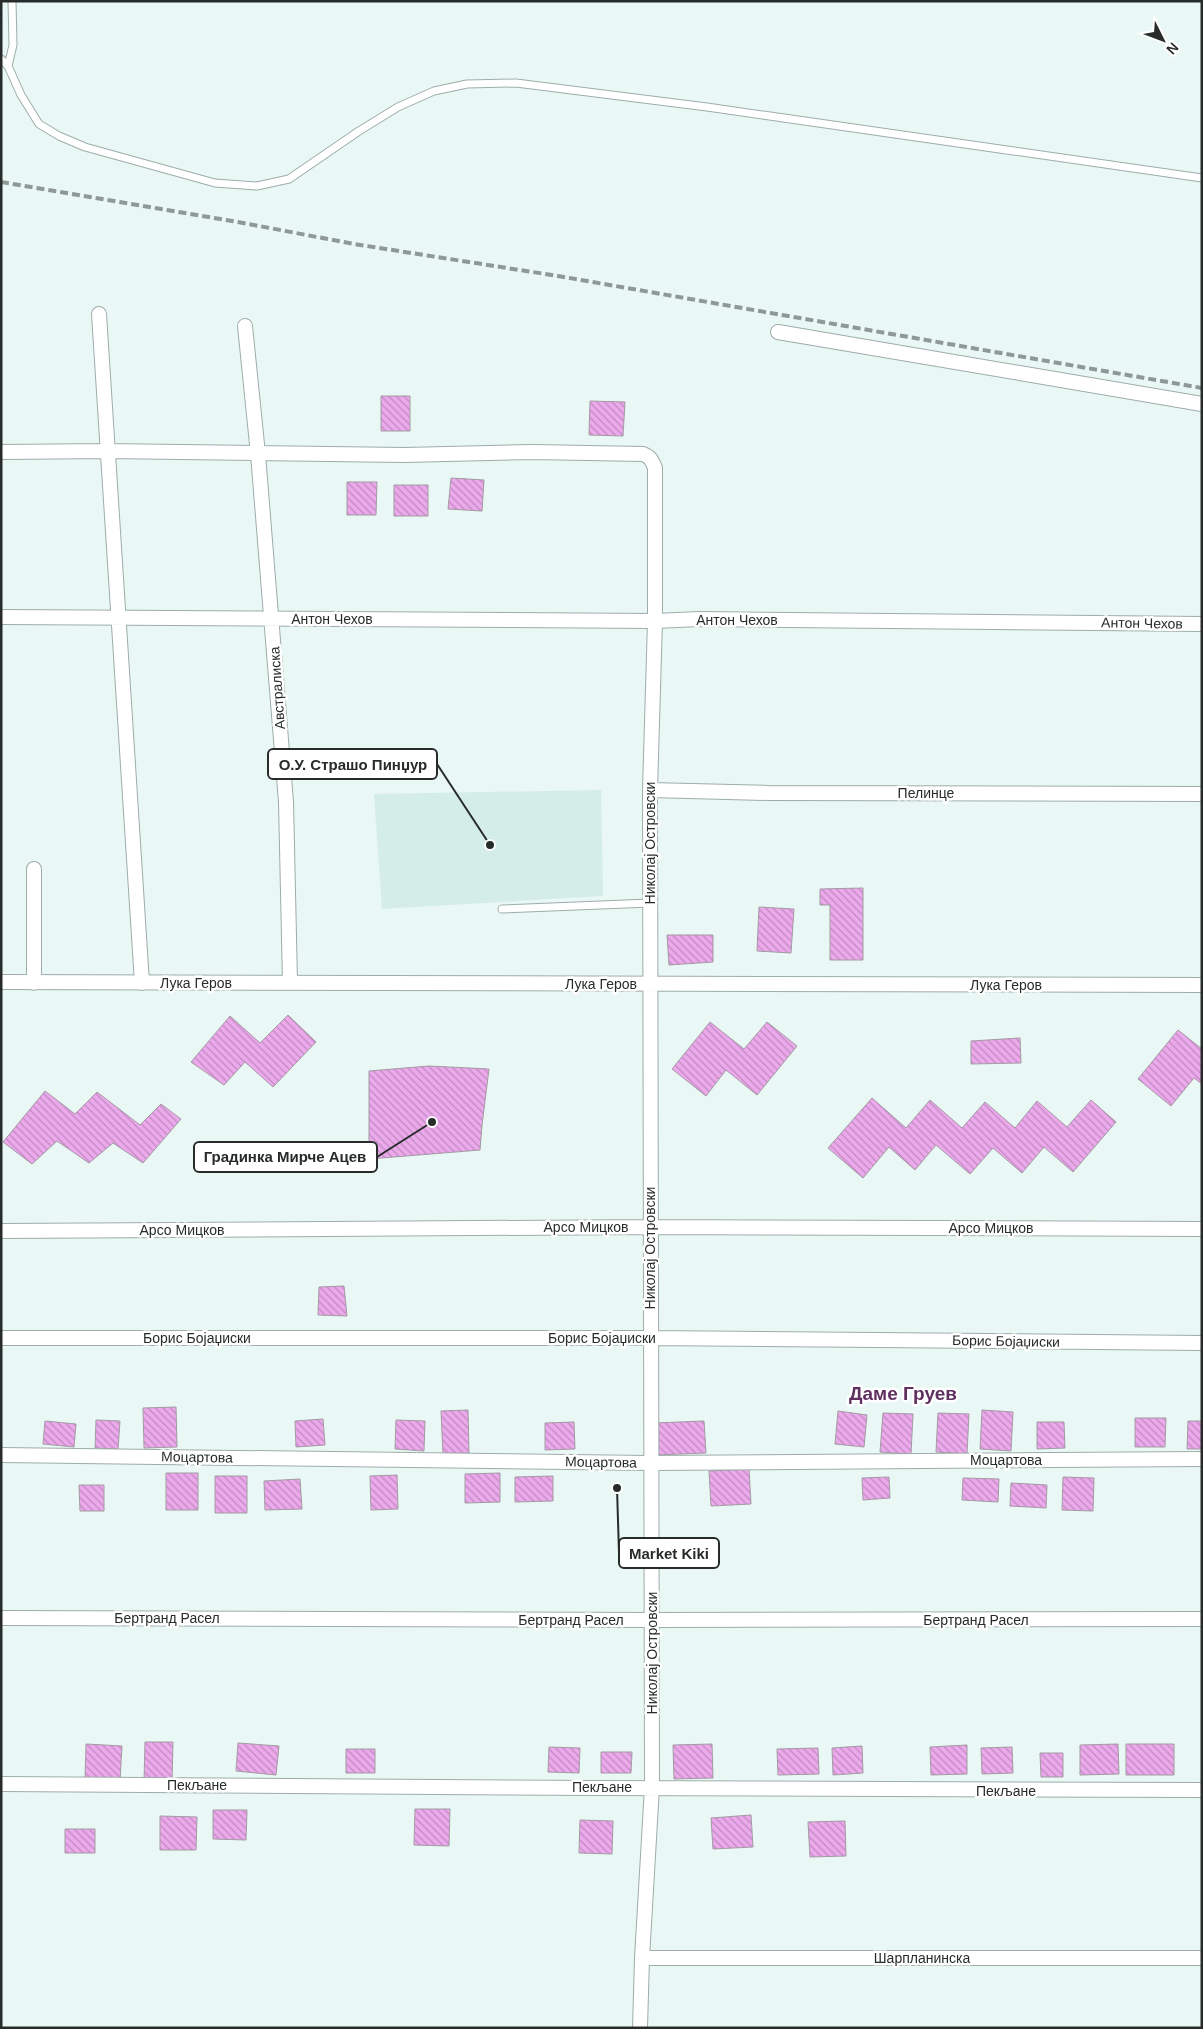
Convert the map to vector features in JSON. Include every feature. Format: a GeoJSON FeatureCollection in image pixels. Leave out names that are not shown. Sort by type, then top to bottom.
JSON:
{"type":"FeatureCollection","features":[{"type":"Feature","properties":{"kind":"street"},"geometry":{"type":"LineString","coordinates":[[99,314],[142,983]]}},
{"type":"Feature","properties":{"kind":"street","name":"Австралиска"},"geometry":{"type":"LineString","coordinates":[[245,326],[258,454],[286,802],[290,982]]}},
{"type":"Feature","properties":{"kind":"street"},"geometry":{"type":"LineString","coordinates":[[778,332],[1202,404]]}},
{"type":"Feature","properties":{"kind":"street"},"geometry":{"type":"LineString","coordinates":[[1,452],[107,451],[258,454]]}},
{"type":"Feature","properties":{"kind":"street","name":"Николај Островски"},"geometry":{"type":"LineString","coordinates":[[258,454],[404,455],[534,452],[643,454],[649,456],[655,468],[655,621],[650,790],[652,1787],[640,2028]]}},
{"type":"Feature","properties":{"kind":"street","name":"Антон Чехов"},"geometry":{"type":"LineString","coordinates":[[1,617],[655,621],[699,619],[1202,624]]}},
{"type":"Feature","properties":{"kind":"street","name":"Пелинце"},"geometry":{"type":"LineString","coordinates":[[650,790],[779,793],[1202,794]]}},
{"type":"Feature","properties":{"kind":"street"},"geometry":{"type":"LineString","coordinates":[[34,869],[34,984]]}},
{"type":"Feature","properties":{"kind":"street","name":"Лука Геров"},"geometry":{"type":"LineString","coordinates":[[1,982],[34,984],[290,982],[650,985],[1202,985]]}},
{"type":"Feature","properties":{"kind":"street","name":"Арсо Мицков"},"geometry":{"type":"LineString","coordinates":[[1,1231],[650,1227],[1202,1229]]}},
{"type":"Feature","properties":{"kind":"street","name":"Борис Бојаџиски"},"geometry":{"type":"LineString","coordinates":[[1,1338],[651,1338],[1202,1343]]}},
{"type":"Feature","properties":{"kind":"street","name":"Моцартова"},"geometry":{"type":"LineString","coordinates":[[1,1455],[650,1462],[1202,1459]]}},
{"type":"Feature","properties":{"kind":"street","name":"Бертранд Расел"},"geometry":{"type":"LineString","coordinates":[[1,1618],[1202,1619]]}},
{"type":"Feature","properties":{"kind":"street","name":"Пекљане"},"geometry":{"type":"LineString","coordinates":[[1,1784],[652,1787],[885,1791],[1202,1790]]}},
{"type":"Feature","properties":{"kind":"street","name":"Шарпланинска"},"geometry":{"type":"LineString","coordinates":[[642,1958],[1202,1958]]}},
{"type":"Feature","properties":{"kind":"lane"},"geometry":{"type":"LineString","coordinates":[[8,66],[13,45],[12,1]]}},
{"type":"Feature","properties":{"kind":"lane"},"geometry":{"type":"LineString","coordinates":[[1,59],[8,66],[21,94],[39,124],[59,136],[85,147],[215,183],[257,186],[289,179],[398,107],[434,91],[467,84],[516,83],[707,107],[1202,178]]}},
{"type":"Feature","properties":{"kind":"lane"},"geometry":{"type":"LineString","coordinates":[[502,909],[650,902]]}},
{"type":"Feature","properties":{"kind":"shaded area"},"geometry":{"type":"Polygon","coordinates":[[[601,790],[603,896],[382,909],[374,794],[601,790]]]}},
{"type":"Feature","properties":{"kind":"building"},"geometry":{"type":"Polygon","coordinates":[[[381,396],[410,396],[410,431],[381,431],[381,396]]]}},
{"type":"Feature","properties":{"kind":"building"},"geometry":{"type":"Polygon","coordinates":[[[590,401],[625,402],[623,436],[589,435],[590,401]]]}},
{"type":"Feature","properties":{"kind":"building"},"geometry":{"type":"Polygon","coordinates":[[[451,478],[484,480],[482,511],[448,509],[451,478]]]}},
{"type":"Feature","properties":{"kind":"building"},"geometry":{"type":"Polygon","coordinates":[[[347,482],[377,482],[376,515],[347,515],[347,482]]]}},
{"type":"Feature","properties":{"kind":"building"},"geometry":{"type":"Polygon","coordinates":[[[394,485],[428,485],[428,516],[394,516],[394,485]]]}},
{"type":"Feature","properties":{"kind":"building"},"geometry":{"type":"Polygon","coordinates":[[[863,888],[863,960],[830,960],[830,905],[820,905],[820,889],[863,888]]]}},
{"type":"Feature","properties":{"kind":"building"},"geometry":{"type":"Polygon","coordinates":[[[759,907],[794,909],[791,953],[757,951],[759,907]]]}},
{"type":"Feature","properties":{"kind":"building"},"geometry":{"type":"Polygon","coordinates":[[[667,935],[713,935],[713,962],[669,965],[667,935]]]}},
{"type":"Feature","properties":{"kind":"building"},"geometry":{"type":"Polygon","coordinates":[[[288,1015],[316,1042],[273,1087],[245,1062],[224,1085],[191,1062],[230,1016],[260,1043],[288,1015]]]}},
{"type":"Feature","properties":{"kind":"building"},"geometry":{"type":"Polygon","coordinates":[[[710,1022],[744,1049],[767,1022],[797,1046],[757,1095],[726,1070],[706,1096],[672,1069],[710,1022]]]}},
{"type":"Feature","properties":{"kind":"building"},"geometry":{"type":"Polygon","coordinates":[[[1178,1030],[1202,1049],[1202,1084],[1194,1078],[1171,1106],[1138,1079],[1178,1030]]]}},
{"type":"Feature","properties":{"kind":"building"},"geometry":{"type":"Polygon","coordinates":[[[1020,1038],[1021,1063],[971,1064],[971,1041],[1020,1038]]]}},
{"type":"Feature","properties":{"kind":"building"},"geometry":{"type":"Polygon","coordinates":[[[429,1066],[489,1069],[480,1150],[369,1159],[369,1071],[429,1066]]]}},
{"type":"Feature","properties":{"kind":"building"},"geometry":{"type":"Polygon","coordinates":[[[45,1091],[75,1114],[97,1092],[140,1125],[161,1104],[181,1119],[143,1163],[113,1143],[89,1163],[57,1141],[32,1164],[3,1142],[45,1091]]]}},
{"type":"Feature","properties":{"kind":"building"},"geometry":{"type":"Polygon","coordinates":[[[872,1098],[906,1128],[930,1100],[962,1128],[985,1102],[1015,1128],[1037,1101],[1067,1127],[1091,1100],[1116,1122],[1073,1172],[1044,1147],[1022,1173],[993,1148],[970,1174],[936,1145],[915,1170],[889,1147],[863,1178],[828,1148],[872,1098]]]}},
{"type":"Feature","properties":{"kind":"building"},"geometry":{"type":"Polygon","coordinates":[[[344,1286],[347,1316],[318,1315],[319,1287],[344,1286]]]}},
{"type":"Feature","properties":{"kind":"building"},"geometry":{"type":"Polygon","coordinates":[[[176,1407],[177,1447],[144,1448],[143,1408],[176,1407]]]}},
{"type":"Feature","properties":{"kind":"building"},"geometry":{"type":"Polygon","coordinates":[[[468,1410],[469,1453],[443,1454],[441,1411],[468,1410]]]}},
{"type":"Feature","properties":{"kind":"building"},"geometry":{"type":"Polygon","coordinates":[[[982,1410],[1013,1412],[1011,1451],[980,1449],[982,1410]]]}},
{"type":"Feature","properties":{"kind":"building"},"geometry":{"type":"Polygon","coordinates":[[[838,1411],[867,1415],[864,1447],[835,1444],[838,1411]]]}},
{"type":"Feature","properties":{"kind":"building"},"geometry":{"type":"Polygon","coordinates":[[[883,1413],[913,1414],[911,1454],[880,1452],[883,1413]]]}},
{"type":"Feature","properties":{"kind":"building"},"geometry":{"type":"Polygon","coordinates":[[[938,1413],[969,1414],[967,1454],[936,1452],[938,1413]]]}},
{"type":"Feature","properties":{"kind":"building"},"geometry":{"type":"Polygon","coordinates":[[[1135,1418],[1166,1418],[1165,1447],[1135,1447],[1135,1418]]]}},
{"type":"Feature","properties":{"kind":"building"},"geometry":{"type":"Polygon","coordinates":[[[323,1419],[325,1445],[296,1447],[295,1421],[323,1419]]]}},
{"type":"Feature","properties":{"kind":"building"},"geometry":{"type":"Polygon","coordinates":[[[96,1420],[120,1421],[118,1449],[95,1448],[96,1420]]]}},
{"type":"Feature","properties":{"kind":"building"},"geometry":{"type":"Polygon","coordinates":[[[396,1420],[425,1421],[424,1451],[395,1449],[396,1420]]]}},
{"type":"Feature","properties":{"kind":"building"},"geometry":{"type":"Polygon","coordinates":[[[45,1421],[76,1424],[74,1447],[43,1444],[45,1421]]]}},
{"type":"Feature","properties":{"kind":"building"},"geometry":{"type":"Polygon","coordinates":[[[704,1421],[706,1453],[656,1455],[655,1423],[704,1421]]]}},
{"type":"Feature","properties":{"kind":"building"},"geometry":{"type":"Polygon","coordinates":[[[1188,1421],[1202,1421],[1202,1449],[1187,1449],[1188,1421]]]}},
{"type":"Feature","properties":{"kind":"building"},"geometry":{"type":"Polygon","coordinates":[[[574,1422],[575,1449],[545,1450],[545,1423],[574,1422]]]}},
{"type":"Feature","properties":{"kind":"building"},"geometry":{"type":"Polygon","coordinates":[[[1037,1422],[1064,1422],[1065,1448],[1037,1449],[1037,1422]]]}},
{"type":"Feature","properties":{"kind":"building"},"geometry":{"type":"Polygon","coordinates":[[[749,1469],[751,1504],[711,1506],[709,1471],[749,1469]]]}},
{"type":"Feature","properties":{"kind":"building"},"geometry":{"type":"Polygon","coordinates":[[[166,1473],[198,1473],[198,1510],[166,1510],[166,1473]]]}},
{"type":"Feature","properties":{"kind":"building"},"geometry":{"type":"Polygon","coordinates":[[[500,1473],[500,1502],[465,1503],[465,1474],[500,1473]]]}},
{"type":"Feature","properties":{"kind":"building"},"geometry":{"type":"Polygon","coordinates":[[[397,1475],[398,1509],[371,1510],[370,1476],[397,1475]]]}},
{"type":"Feature","properties":{"kind":"building"},"geometry":{"type":"Polygon","coordinates":[[[215,1476],[247,1476],[247,1513],[215,1513],[215,1476]]]}},
{"type":"Feature","properties":{"kind":"building"},"geometry":{"type":"Polygon","coordinates":[[[553,1476],[553,1501],[515,1502],[515,1477],[553,1476]]]}},
{"type":"Feature","properties":{"kind":"building"},"geometry":{"type":"Polygon","coordinates":[[[889,1477],[890,1498],[863,1500],[862,1478],[889,1477]]]}},
{"type":"Feature","properties":{"kind":"building"},"geometry":{"type":"Polygon","coordinates":[[[1063,1477],[1094,1478],[1093,1511],[1062,1510],[1063,1477]]]}},
{"type":"Feature","properties":{"kind":"building"},"geometry":{"type":"Polygon","coordinates":[[[963,1478],[999,1479],[998,1502],[962,1500],[963,1478]]]}},
{"type":"Feature","properties":{"kind":"building"},"geometry":{"type":"Polygon","coordinates":[[[300,1479],[302,1509],[265,1510],[264,1481],[300,1479]]]}},
{"type":"Feature","properties":{"kind":"building"},"geometry":{"type":"Polygon","coordinates":[[[1011,1483],[1047,1485],[1046,1508],[1010,1506],[1011,1483]]]}},
{"type":"Feature","properties":{"kind":"building"},"geometry":{"type":"Polygon","coordinates":[[[79,1485],[104,1485],[104,1511],[80,1511],[79,1485]]]}},
{"type":"Feature","properties":{"kind":"building"},"geometry":{"type":"Polygon","coordinates":[[[145,1742],[173,1742],[172,1782],[144,1781],[145,1742]]]}},
{"type":"Feature","properties":{"kind":"building"},"geometry":{"type":"Polygon","coordinates":[[[238,1743],[279,1746],[276,1775],[236,1771],[238,1743]]]}},
{"type":"Feature","properties":{"kind":"building"},"geometry":{"type":"Polygon","coordinates":[[[86,1744],[122,1746],[120,1781],[85,1780],[86,1744]]]}},
{"type":"Feature","properties":{"kind":"building"},"geometry":{"type":"Polygon","coordinates":[[[712,1744],[713,1778],[674,1779],[673,1745],[712,1744]]]}},
{"type":"Feature","properties":{"kind":"building"},"geometry":{"type":"Polygon","coordinates":[[[1118,1744],[1119,1774],[1080,1775],[1080,1745],[1118,1744]]]}},
{"type":"Feature","properties":{"kind":"building"},"geometry":{"type":"Polygon","coordinates":[[[1126,1744],[1174,1744],[1174,1775],[1126,1775],[1126,1744]]]}},
{"type":"Feature","properties":{"kind":"building"},"geometry":{"type":"Polygon","coordinates":[[[967,1745],[967,1774],[931,1775],[930,1747],[967,1745]]]}},
{"type":"Feature","properties":{"kind":"building"},"geometry":{"type":"Polygon","coordinates":[[[862,1746],[863,1773],[833,1775],[832,1748],[862,1746]]]}},
{"type":"Feature","properties":{"kind":"building"},"geometry":{"type":"Polygon","coordinates":[[[549,1747],[580,1748],[579,1773],[548,1772],[549,1747]]]}},
{"type":"Feature","properties":{"kind":"building"},"geometry":{"type":"Polygon","coordinates":[[[1012,1747],[1013,1773],[982,1774],[981,1748],[1012,1747]]]}},
{"type":"Feature","properties":{"kind":"building"},"geometry":{"type":"Polygon","coordinates":[[[818,1748],[819,1774],[778,1775],[777,1749],[818,1748]]]}},
{"type":"Feature","properties":{"kind":"building"},"geometry":{"type":"Polygon","coordinates":[[[346,1749],[375,1749],[375,1773],[346,1773],[346,1749]]]}},
{"type":"Feature","properties":{"kind":"building"},"geometry":{"type":"Polygon","coordinates":[[[601,1752],[632,1752],[631,1773],[601,1773],[601,1752]]]}},
{"type":"Feature","properties":{"kind":"building"},"geometry":{"type":"Polygon","coordinates":[[[1040,1753],[1063,1753],[1063,1777],[1041,1777],[1040,1753]]]}},
{"type":"Feature","properties":{"kind":"building"},"geometry":{"type":"Polygon","coordinates":[[[415,1809],[450,1809],[449,1846],[414,1845],[415,1809]]]}},
{"type":"Feature","properties":{"kind":"building"},"geometry":{"type":"Polygon","coordinates":[[[213,1810],[247,1810],[246,1840],[213,1839],[213,1810]]]}},
{"type":"Feature","properties":{"kind":"building"},"geometry":{"type":"Polygon","coordinates":[[[751,1815],[753,1847],[713,1849],[711,1818],[751,1815]]]}},
{"type":"Feature","properties":{"kind":"building"},"geometry":{"type":"Polygon","coordinates":[[[160,1816],[197,1817],[196,1850],[160,1850],[160,1816]]]}},
{"type":"Feature","properties":{"kind":"building"},"geometry":{"type":"Polygon","coordinates":[[[580,1820],[613,1821],[612,1854],[579,1853],[580,1820]]]}},
{"type":"Feature","properties":{"kind":"building"},"geometry":{"type":"Polygon","coordinates":[[[845,1821],[846,1856],[810,1857],[808,1822],[845,1821]]]}},
{"type":"Feature","properties":{"kind":"building"},"geometry":{"type":"Polygon","coordinates":[[[65,1829],[95,1829],[95,1853],[65,1853],[65,1829]]]}},
{"type":"Feature","properties":{"kind":"railway"},"geometry":{"type":"LineString","coordinates":[[1,182],[238,222],[354,244],[558,276],[1202,388]]}},
{"type":"Feature","properties":{"kind":"place","name":"О.У. Страшо Пинџур"},"geometry":{"type":"Point","coordinates":[490,845]}},
{"type":"Feature","properties":{"kind":"place","name":"Градинка Мирче Ацев"},"geometry":{"type":"Point","coordinates":[432,1122]}},
{"type":"Feature","properties":{"kind":"place","name":"Market Kiki"},"geometry":{"type":"Point","coordinates":[617,1488]}},
{"type":"Feature","properties":{"kind":"district","name":"Даме Груев"},"geometry":{"type":"Point","coordinates":[903,1393]}}]}
